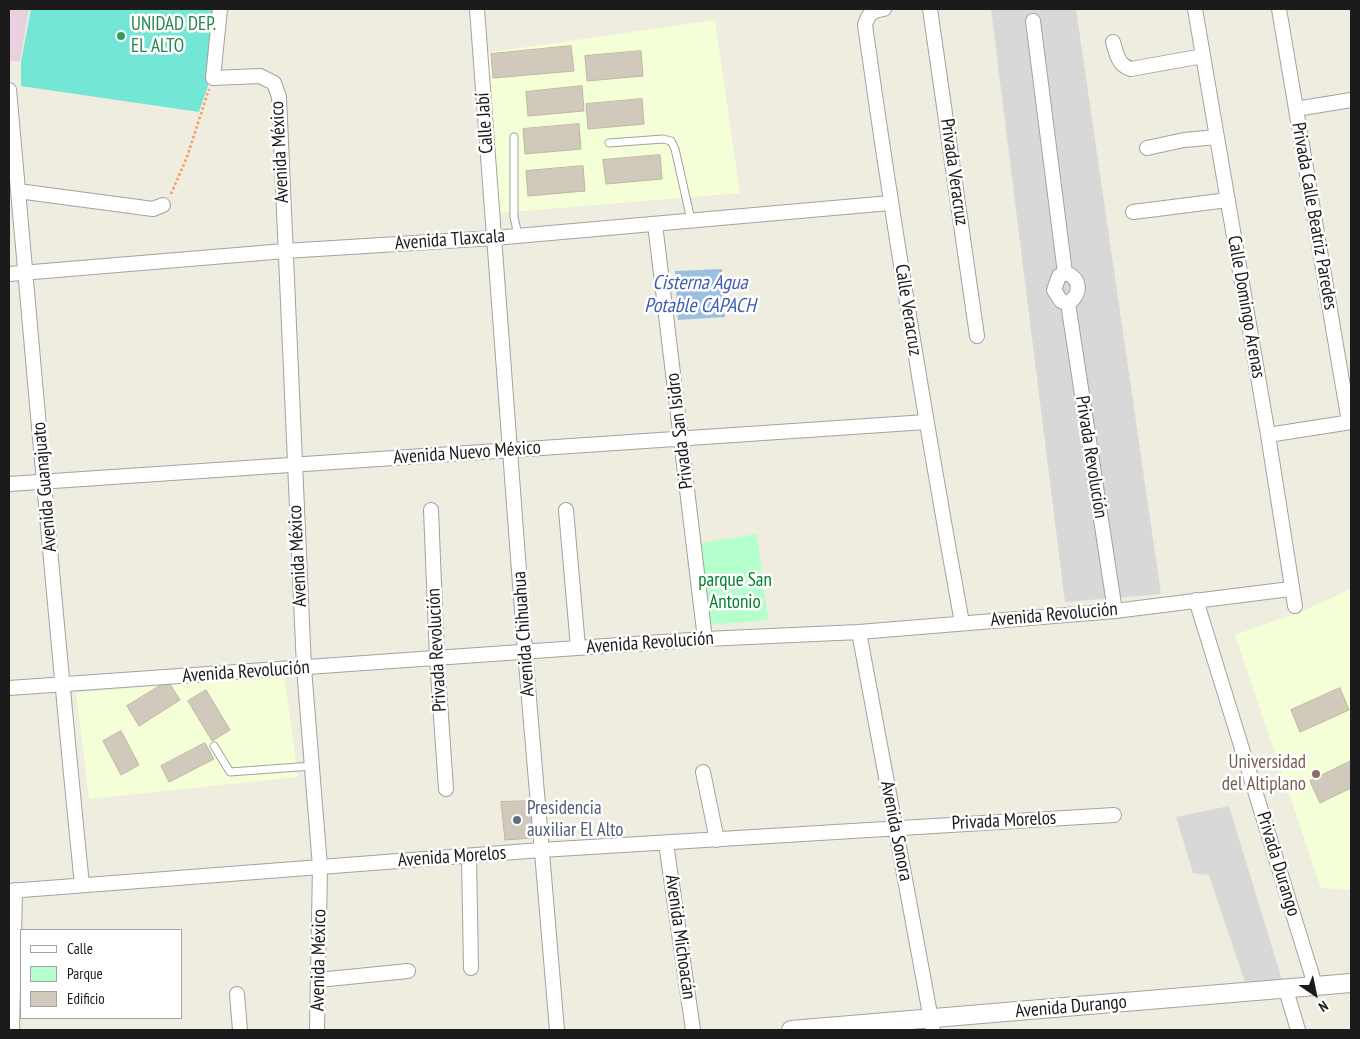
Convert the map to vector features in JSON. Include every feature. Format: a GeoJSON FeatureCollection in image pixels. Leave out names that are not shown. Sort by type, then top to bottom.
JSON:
{"type":"FeatureCollection","features":[{"type":"Feature","properties":{"kind":"street"},"geometry":{"type":"LineString","coordinates":[[212,78],[220,9]]}},
{"type":"Feature","properties":{"kind":"street","name":"Calle Jabí"},"geometry":{"type":"LineString","coordinates":[[477,9],[494,238]]}},
{"type":"Feature","properties":{"kind":"street","name":"Calle Veracruz"},"geometry":{"type":"LineString","coordinates":[[884,9],[876,10],[867,16],[865,25],[890,203],[926,422],[962,622]]}},
{"type":"Feature","properties":{"kind":"street","name":"Privada Veracruz"},"geometry":{"type":"LineString","coordinates":[[930,9],[977,336]]}},
{"type":"Feature","properties":{"kind":"street","name":"Calle Domingo Arenas"},"geometry":{"type":"LineString","coordinates":[[1195,9],[1268,434],[1294,606]]}},
{"type":"Feature","properties":{"kind":"street","name":"Privada Calle Beatriz Paredes"},"geometry":{"type":"LineString","coordinates":[[1279,9],[1350,422]]}},
{"type":"Feature","properties":{"kind":"street"},"geometry":{"type":"LineString","coordinates":[[1032,21],[1065,273],[1076,281],[1078,288],[1077,295],[1068,304]]}},
{"type":"Feature","properties":{"kind":"street"},"geometry":{"type":"LineString","coordinates":[[1114,42],[1119,62],[1124,67],[1131,69],[1203,56]]}},
{"type":"Feature","properties":{"kind":"street","name":"Avenida México"},"geometry":{"type":"LineString","coordinates":[[212,78],[260,76],[274,83],[279,97],[304,668],[320,867],[318,1030]]}},
{"type":"Feature","properties":{"kind":"street","name":"Avenida Guanajuato"},"geometry":{"type":"LineString","coordinates":[[9,90],[24,272],[46,482],[62,685],[82,885]]}},
{"type":"Feature","properties":{"kind":"street"},"geometry":{"type":"LineString","coordinates":[[1296,109],[1351,100]]}},
{"type":"Feature","properties":{"kind":"street"},"geometry":{"type":"LineString","coordinates":[[1147,148],[1184,140],[1217,137]]}},
{"type":"Feature","properties":{"kind":"street"},"geometry":{"type":"LineString","coordinates":[[18,190],[153,209],[163,205]]}},
{"type":"Feature","properties":{"kind":"street"},"geometry":{"type":"LineString","coordinates":[[1134,212],[1228,200]]}},
{"type":"Feature","properties":{"kind":"street","name":"Avenida Tlaxcala"},"geometry":{"type":"LineString","coordinates":[[9,274],[285,251],[494,238],[890,203]]}},
{"type":"Feature","properties":{"kind":"street","name":"Privada San Isidro"},"geometry":{"type":"LineString","coordinates":[[655,224],[705,639]]}},
{"type":"Feature","properties":{"kind":"street","name":"Avenida Chihuahua"},"geometry":{"type":"LineString","coordinates":[[494,238],[525,651],[557,1030]]}},
{"type":"Feature","properties":{"kind":"street","name":"Privada Revolución"},"geometry":{"type":"LineString","coordinates":[[1065,273],[1058,276],[1054,290],[1056,296],[1068,304],[1115,611]]}},
{"type":"Feature","properties":{"kind":"street","name":"Avenida Nuevo México"},"geometry":{"type":"LineString","coordinates":[[9,484],[926,422]]}},
{"type":"Feature","properties":{"kind":"street"},"geometry":{"type":"LineString","coordinates":[[1268,434],[1350,422]]}},
{"type":"Feature","properties":{"kind":"street","name":"Privada Revolución"},"geometry":{"type":"LineString","coordinates":[[431,510],[437,658],[446,789]]}},
{"type":"Feature","properties":{"kind":"street"},"geometry":{"type":"LineString","coordinates":[[566,510],[578,647]]}},
{"type":"Feature","properties":{"kind":"street","name":"Avenida Revolución"},"geometry":{"type":"LineString","coordinates":[[9,688],[578,647],[859,632],[962,622],[1115,611],[1290,589]]}},
{"type":"Feature","properties":{"kind":"street","name":"Privada Durango"},"geometry":{"type":"LineString","coordinates":[[1196,600],[1316,985]]}},
{"type":"Feature","properties":{"kind":"street","name":"Avenida Sonora"},"geometry":{"type":"LineString","coordinates":[[859,632],[932,1024]]}},
{"type":"Feature","properties":{"kind":"street"},"geometry":{"type":"LineString","coordinates":[[703,772],[717,840]]}},
{"type":"Feature","properties":{"kind":"street","name":"Privada Morelos"},"geometry":{"type":"LineString","coordinates":[[895,827],[1114,815]]}},
{"type":"Feature","properties":{"kind":"street","name":"Avenida Morelos"},"geometry":{"type":"LineString","coordinates":[[12,891],[541,850],[895,827]]}},
{"type":"Feature","properties":{"kind":"street","name":"Avenida Michoacán"},"geometry":{"type":"LineString","coordinates":[[666,843],[693,1030]]}},
{"type":"Feature","properties":{"kind":"street"},"geometry":{"type":"LineString","coordinates":[[469,856],[471,968]]}},
{"type":"Feature","properties":{"kind":"street"},"geometry":{"type":"LineString","coordinates":[[12,891],[12,1030]]}},
{"type":"Feature","properties":{"kind":"street"},"geometry":{"type":"LineString","coordinates":[[318,980],[408,971]]}},
{"type":"Feature","properties":{"kind":"street","name":"Avenida Durango"},"geometry":{"type":"LineString","coordinates":[[791,1030],[932,1024],[1351,983]]}},
{"type":"Feature","properties":{"kind":"street"},"geometry":{"type":"LineString","coordinates":[[1286,990],[1298,1030]]}},
{"type":"Feature","properties":{"kind":"street"},"geometry":{"type":"LineString","coordinates":[[237,994],[240,1030]]}},
{"type":"Feature","properties":{"kind":"lane"},"geometry":{"type":"LineString","coordinates":[[514,137],[514,217],[518,235]]}},
{"type":"Feature","properties":{"kind":"lane"},"geometry":{"type":"LineString","coordinates":[[609,143],[663,138],[671,141],[675,149],[691,220]]}},
{"type":"Feature","properties":{"kind":"lane"},"geometry":{"type":"LineString","coordinates":[[214,746],[230,772],[312,766]]}},
{"type":"Feature","properties":{"kind":"path"},"geometry":{"type":"LineString","coordinates":[[163,205],[169,198],[187,157],[212,78]]}},
{"type":"Feature","properties":{"kind":"shaded area"},"geometry":{"type":"Polygon","coordinates":[[[9,9],[29,9],[20,61],[9,61],[9,9]]]}},
{"type":"Feature","properties":{"kind":"shaded area","name":"UNIDAD DEP. EL ALTO"},"geometry":{"type":"Polygon","coordinates":[[[31,9],[218,9],[211,77],[199,112],[21,86],[21,62],[31,9]]]}},
{"type":"Feature","properties":{"kind":"shaded area"},"geometry":{"type":"Polygon","coordinates":[[[991,9],[1076,9],[1161,594],[1065,602],[991,9]]]}},
{"type":"Feature","properties":{"kind":"shaded area"},"geometry":{"type":"Polygon","coordinates":[[[715,20],[740,193],[499,213],[486,53],[715,20]]]}},
{"type":"Feature","properties":{"kind":"shaded area","name":"Universidad del Altiplano"},"geometry":{"type":"Polygon","coordinates":[[[1351,589],[1351,890],[1321,888],[1235,635],[1300,612],[1351,589]]]}},
{"type":"Feature","properties":{"kind":"shaded area"},"geometry":{"type":"Polygon","coordinates":[[[284,674],[298,777],[89,799],[76,693],[284,674]]]}},
{"type":"Feature","properties":{"kind":"shaded area"},"geometry":{"type":"Polygon","coordinates":[[[1229,806],[1282,980],[1245,982],[1209,875],[1193,873],[1176,817],[1229,806]]]}},
{"type":"Feature","properties":{"kind":"green space","name":"parque San Antonio"},"geometry":{"type":"Polygon","coordinates":[[[757,534],[768,620],[709,625],[701,543],[757,534]]]}},
{"type":"Feature","properties":{"kind":"water","name":"Cisterna Agua Potable CAPACH"},"geometry":{"type":"Polygon","coordinates":[[[722,269],[725,317],[678,320],[675,271],[722,269]]]}},
{"type":"Feature","properties":{"kind":"building"},"geometry":{"type":"Polygon","coordinates":[[[571,46],[574,71],[493,78],[491,54],[571,46]]]}},
{"type":"Feature","properties":{"kind":"building"},"geometry":{"type":"Polygon","coordinates":[[[641,51],[643,76],[587,81],[585,56],[641,51]]]}},
{"type":"Feature","properties":{"kind":"building"},"geometry":{"type":"Polygon","coordinates":[[[582,86],[584,111],[528,116],[526,92],[582,86]]]}},
{"type":"Feature","properties":{"kind":"building"},"geometry":{"type":"Polygon","coordinates":[[[642,99],[644,124],[588,129],[586,104],[642,99]]]}},
{"type":"Feature","properties":{"kind":"building"},"geometry":{"type":"Polygon","coordinates":[[[579,124],[581,149],[525,154],[523,129],[579,124]]]}},
{"type":"Feature","properties":{"kind":"building"},"geometry":{"type":"Polygon","coordinates":[[[660,155],[662,179],[606,184],[603,160],[660,155]]]}},
{"type":"Feature","properties":{"kind":"building"},"geometry":{"type":"Polygon","coordinates":[[[583,166],[585,191],[528,196],[526,171],[583,166]]]}},
{"type":"Feature","properties":{"kind":"building"},"geometry":{"type":"Polygon","coordinates":[[[168,681],[180,700],[139,726],[127,706],[168,681]]]}},
{"type":"Feature","properties":{"kind":"building"},"geometry":{"type":"Polygon","coordinates":[[[1340,688],[1349,710],[1300,732],[1291,710],[1340,688]]]}},
{"type":"Feature","properties":{"kind":"building"},"geometry":{"type":"Polygon","coordinates":[[[206,690],[230,730],[212,741],[188,701],[206,690]]]}},
{"type":"Feature","properties":{"kind":"building"},"geometry":{"type":"Polygon","coordinates":[[[121,731],[139,765],[121,775],[103,741],[121,731]]]}},
{"type":"Feature","properties":{"kind":"building"},"geometry":{"type":"Polygon","coordinates":[[[205,743],[214,759],[169,782],[161,766],[205,743]]]}},
{"type":"Feature","properties":{"kind":"building"},"geometry":{"type":"Polygon","coordinates":[[[1351,761],[1351,788],[1320,803],[1310,781],[1351,761]]]}},
{"type":"Feature","properties":{"kind":"building","name":"Presidencia auxiliar El Alto"},"geometry":{"type":"Polygon","coordinates":[[[530,801],[533,838],[505,840],[501,802],[530,801]]]}},
{"type":"Feature","properties":{"kind":"place","name":"UNIDAD DEP. EL ALTO"},"geometry":{"type":"Point","coordinates":[121,36]}},
{"type":"Feature","properties":{"kind":"place","name":"Universidad del Altiplano"},"geometry":{"type":"Point","coordinates":[1316,774]}},
{"type":"Feature","properties":{"kind":"place","name":"Presidencia auxiliar El Alto"},"geometry":{"type":"Point","coordinates":[517,820]}}]}
